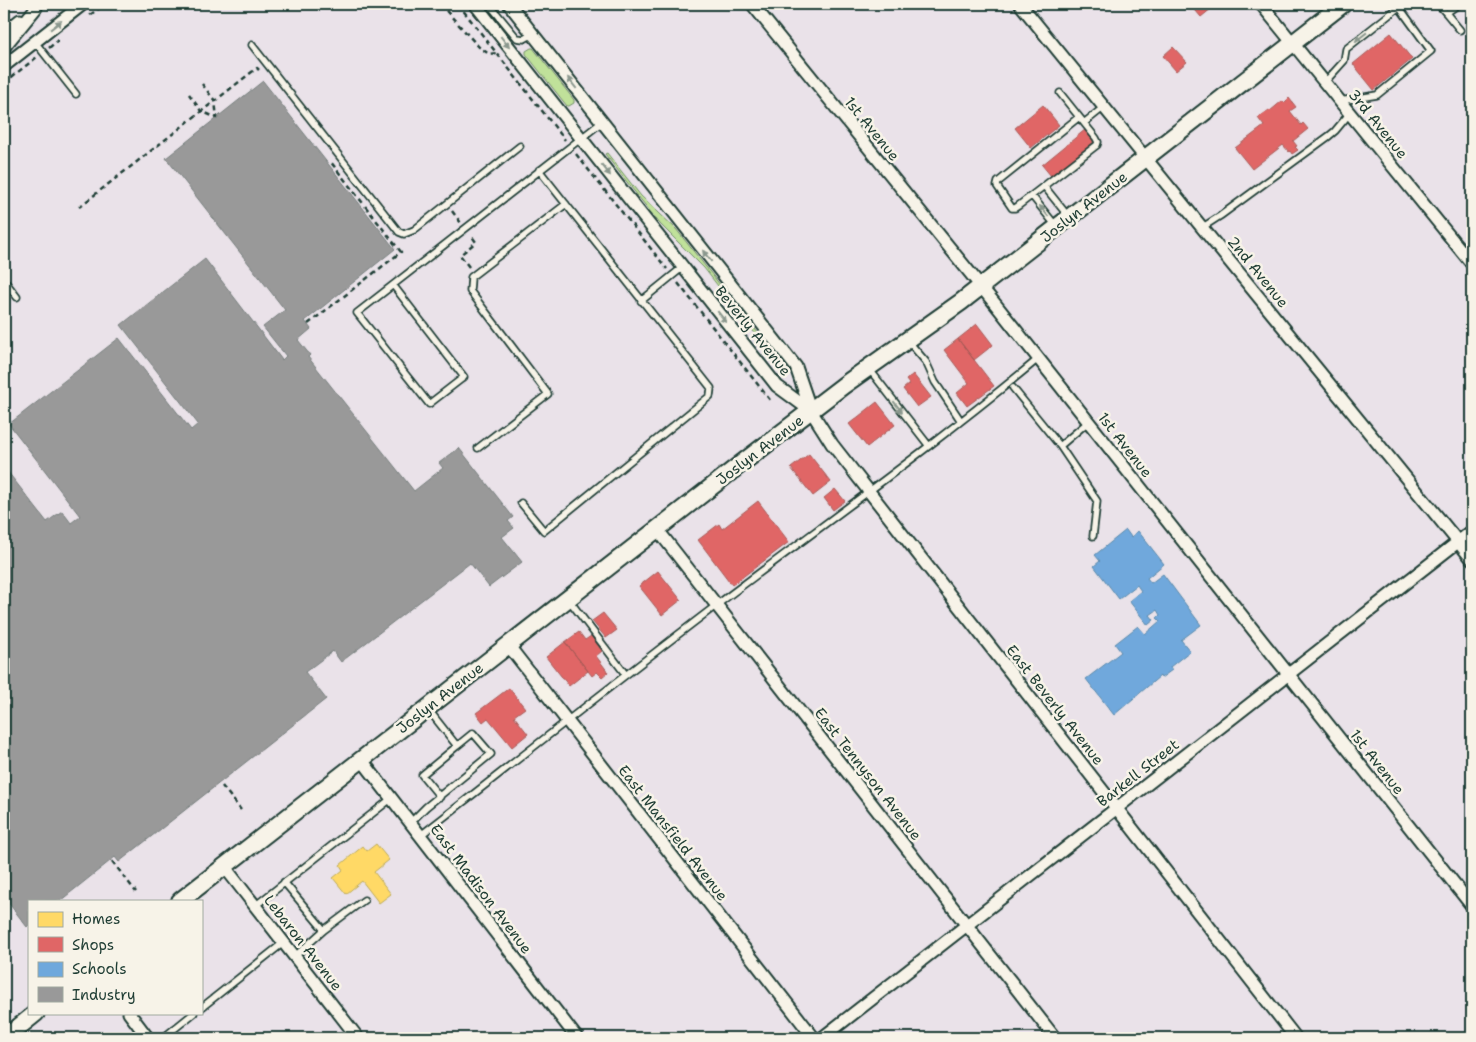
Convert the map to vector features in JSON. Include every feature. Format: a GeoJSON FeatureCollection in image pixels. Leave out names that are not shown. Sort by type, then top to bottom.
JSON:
{"type":"FeatureCollection","features":[{"type":"Feature","properties":{"kind":"main road","name":"Joslyn Avenue"},"geometry":{"type":"LineString","coordinates":[[181,900],[657,529],[868,368],[980,288],[1343,4]]}},
{"type":"Feature","properties":{"kind":"main road"},"geometry":{"type":"LineString","coordinates":[[4,1038],[35,1014]]}},
{"type":"Feature","properties":{"kind":"street"},"geometry":{"type":"LineString","coordinates":[[4,66],[83,4]]}},
{"type":"Feature","properties":{"kind":"street","name":"Beverly Avenue"},"geometry":{"type":"LineString","coordinates":[[475,4],[777,386],[811,411]]}},
{"type":"Feature","properties":{"kind":"street","name":"Beverly Avenue"},"geometry":{"type":"LineString","coordinates":[[509,4],[796,367],[811,411]]}},
{"type":"Feature","properties":{"kind":"street","name":"1st Avenue"},"geometry":{"type":"LineString","coordinates":[[752,4],[1038,359],[1472,906]]}},
{"type":"Feature","properties":{"kind":"street","name":"2nd Avenue"},"geometry":{"type":"LineString","coordinates":[[1020,4],[1472,560]]}},
{"type":"Feature","properties":{"kind":"street","name":"3rd Avenue"},"geometry":{"type":"LineString","coordinates":[[1261,4],[1472,264]]}},
{"type":"Feature","properties":{"kind":"street"},"geometry":{"type":"LineString","coordinates":[[4,33],[38,6]]}},
{"type":"Feature","properties":{"kind":"street"},"geometry":{"type":"LineString","coordinates":[[4,47],[38,6]]}},
{"type":"Feature","properties":{"kind":"street","name":"East Beverly Avenue"},"geometry":{"type":"LineString","coordinates":[[811,411],[832,444],[869,492],[1296,1038]]}},
{"type":"Feature","properties":{"kind":"street","name":"East Tennyson Avenue"},"geometry":{"type":"LineString","coordinates":[[657,529],[1055,1038]]}},
{"type":"Feature","properties":{"kind":"street","name":"Barkell Street"},"geometry":{"type":"LineString","coordinates":[[822,1038],[1472,531]]}},
{"type":"Feature","properties":{"kind":"street","name":"East Mansfield Avenue"},"geometry":{"type":"LineString","coordinates":[[508,645],[814,1038]]}},
{"type":"Feature","properties":{"kind":"street","name":"East Madison Avenue"},"geometry":{"type":"LineString","coordinates":[[361,759],[577,1038]]}},
{"type":"Feature","properties":{"kind":"street","name":"Lebaron Avenue"},"geometry":{"type":"LineString","coordinates":[[224,866],[358,1038]]}},
{"type":"Feature","properties":{"kind":"street"},"geometry":{"type":"LineString","coordinates":[[129,1014],[148,1038]]}},
{"type":"Feature","properties":{"kind":"lane"},"geometry":{"type":"LineString","coordinates":[[489,4],[517,38],[524,39],[533,34]]}},
{"type":"Feature","properties":{"kind":"lane"},"geometry":{"type":"LineString","coordinates":[[1438,4],[1460,30]]}},
{"type":"Feature","properties":{"kind":"lane"},"geometry":{"type":"LineString","coordinates":[[1446,13],[1459,4]]}},
{"type":"Feature","properties":{"kind":"lane"},"geometry":{"type":"LineString","coordinates":[[1325,82],[1344,61],[1346,48],[1398,5],[1431,52],[1377,94],[1340,101]]}},
{"type":"Feature","properties":{"kind":"lane"},"geometry":{"type":"LineString","coordinates":[[34,42],[76,94]]}},
{"type":"Feature","properties":{"kind":"lane"},"geometry":{"type":"LineString","coordinates":[[252,45],[399,232],[404,234],[414,230],[520,146]]}},
{"type":"Feature","properties":{"kind":"lane"},"geometry":{"type":"LineString","coordinates":[[1060,93],[1096,138],[1097,145],[1032,196],[1015,208],[1012,208],[996,186],[998,182],[1079,117]]}},
{"type":"Feature","properties":{"kind":"lane"},"geometry":{"type":"LineString","coordinates":[[1084,123],[1104,107]]}},
{"type":"Feature","properties":{"kind":"lane"},"geometry":{"type":"LineString","coordinates":[[1202,227],[1220,216],[1335,132],[1350,113]]}},
{"type":"Feature","properties":{"kind":"lane"},"geometry":{"type":"LineString","coordinates":[[393,285],[464,377],[429,404],[357,313],[602,122]]}},
{"type":"Feature","properties":{"kind":"lane"},"geometry":{"type":"LineString","coordinates":[[521,503],[544,531],[710,396],[711,388],[539,170]]}},
{"type":"Feature","properties":{"kind":"lane"},"geometry":{"type":"LineString","coordinates":[[1044,186],[1063,223]]}},
{"type":"Feature","properties":{"kind":"lane"},"geometry":{"type":"LineString","coordinates":[[1032,196],[1063,223]]}},
{"type":"Feature","properties":{"kind":"lane"},"geometry":{"type":"LineString","coordinates":[[478,448],[548,394],[470,292],[471,278],[566,204]]}},
{"type":"Feature","properties":{"kind":"lane"},"geometry":{"type":"LineString","coordinates":[[641,301],[683,268]]}},
{"type":"Feature","properties":{"kind":"lane"},"geometry":{"type":"LineString","coordinates":[[4,280],[17,297]]}},
{"type":"Feature","properties":{"kind":"lane"},"geometry":{"type":"LineString","coordinates":[[908,340],[925,361],[935,382],[962,421]]}},
{"type":"Feature","properties":{"kind":"lane"},"geometry":{"type":"LineString","coordinates":[[421,835],[717,605],[962,421],[1038,359]]}},
{"type":"Feature","properties":{"kind":"lane"},"geometry":{"type":"LineString","coordinates":[[868,368],[929,446]]}},
{"type":"Feature","properties":{"kind":"lane"},"geometry":{"type":"LineString","coordinates":[[1013,388],[1060,446],[1097,501],[1093,536]]}},
{"type":"Feature","properties":{"kind":"lane"},"geometry":{"type":"LineString","coordinates":[[1060,446],[1088,422]]}},
{"type":"Feature","properties":{"kind":"lane"},"geometry":{"type":"LineString","coordinates":[[568,598],[626,675]]}},
{"type":"Feature","properties":{"kind":"lane"},"geometry":{"type":"LineString","coordinates":[[427,708],[457,746]]}},
{"type":"Feature","properties":{"kind":"lane"},"geometry":{"type":"LineString","coordinates":[[411,822],[426,807],[440,797],[491,754],[473,733],[422,775],[440,797]]}},
{"type":"Feature","properties":{"kind":"lane"},"geometry":{"type":"LineString","coordinates":[[254,906],[392,798]]}},
{"type":"Feature","properties":{"kind":"lane"},"geometry":{"type":"LineString","coordinates":[[284,882],[324,930]]}},
{"type":"Feature","properties":{"kind":"lane"},"geometry":{"type":"LineString","coordinates":[[294,956],[324,930],[364,900]]}},
{"type":"Feature","properties":{"kind":"lane"},"geometry":{"type":"LineString","coordinates":[[202,1007],[283,943]]}},
{"type":"Feature","properties":{"kind":"lane"},"geometry":{"type":"LineString","coordinates":[[163,1038],[193,1014]]}},
{"type":"Feature","properties":{"kind":"path"},"geometry":{"type":"LineString","coordinates":[[89,16],[105,4]]}},
{"type":"Feature","properties":{"kind":"path"},"geometry":{"type":"LineString","coordinates":[[440,4],[479,47],[489,54],[496,53]]}},
{"type":"Feature","properties":{"kind":"path"},"geometry":{"type":"LineString","coordinates":[[458,4],[770,400]]}},
{"type":"Feature","properties":{"kind":"path"},"geometry":{"type":"LineString","coordinates":[[4,83],[58,40]]}},
{"type":"Feature","properties":{"kind":"path"},"geometry":{"type":"LineString","coordinates":[[79,207],[257,68],[263,76]]}},
{"type":"Feature","properties":{"kind":"path"},"geometry":{"type":"LineString","coordinates":[[189,94],[202,111],[217,118],[215,101],[202,84]]}},
{"type":"Feature","properties":{"kind":"path"},"geometry":{"type":"LineString","coordinates":[[308,324],[401,252],[329,160]]}},
{"type":"Feature","properties":{"kind":"path"},"geometry":{"type":"LineString","coordinates":[[222,786],[241,810]]}},
{"type":"Feature","properties":{"kind":"path"},"geometry":{"type":"LineString","coordinates":[[112,861],[136,892]]}},
{"type":"Feature","properties":{"kind":"green space"},"geometry":{"type":"Polygon","coordinates":[[[533,48],[574,100],[574,103],[567,106],[526,54],[526,51],[533,48]]]}},
{"type":"Feature","properties":{"kind":"green space"},"geometry":{"type":"Polygon","coordinates":[[[607,153],[641,196],[676,229],[788,373],[786,373],[704,268],[660,224],[605,154],[607,153]]]}},
{"type":"Feature","properties":{"kind":"building: Homes"},"geometry":{"type":"Polygon","coordinates":[[[376,844],[389,860],[374,872],[391,894],[379,903],[362,881],[346,894],[333,878],[343,870],[340,865],[363,846],[367,851],[376,844]]]}},
{"type":"Feature","properties":{"kind":"building: Shops"},"geometry":{"type":"Polygon","coordinates":[[[1190,4],[1217,4],[1201,17],[1190,4]]]}},
{"type":"Feature","properties":{"kind":"building: Shops"},"geometry":{"type":"Polygon","coordinates":[[[1391,33],[1412,59],[1374,90],[1353,64],[1391,33]]]}},
{"type":"Feature","properties":{"kind":"building: Shops"},"geometry":{"type":"Polygon","coordinates":[[[1173,47],[1187,62],[1176,71],[1163,56],[1173,47]]]}},
{"type":"Feature","properties":{"kind":"building: Shops"},"geometry":{"type":"Polygon","coordinates":[[[1289,98],[1296,107],[1290,111],[1301,125],[1303,123],[1308,129],[1293,141],[1298,150],[1292,154],[1283,145],[1252,169],[1235,148],[1264,126],[1258,118],[1289,98]]]}},
{"type":"Feature","properties":{"kind":"building: Shops"},"geometry":{"type":"Polygon","coordinates":[[[1043,105],[1059,125],[1031,148],[1015,128],[1043,105]]]}},
{"type":"Feature","properties":{"kind":"building: Shops"},"geometry":{"type":"Polygon","coordinates":[[[1086,129],[1095,141],[1051,176],[1042,165],[1086,129]]]}},
{"type":"Feature","properties":{"kind":"building: Shops"},"geometry":{"type":"Polygon","coordinates":[[[977,324],[993,345],[974,360],[958,339],[977,324]]]}},
{"type":"Feature","properties":{"kind":"building: Shops"},"geometry":{"type":"Polygon","coordinates":[[[958,339],[994,386],[967,406],[957,393],[969,383],[944,350],[958,339]]]}},
{"type":"Feature","properties":{"kind":"building: Shops"},"geometry":{"type":"Polygon","coordinates":[[[913,374],[931,397],[917,407],[903,389],[909,384],[906,380],[913,374]]]}},
{"type":"Feature","properties":{"kind":"building: Shops"},"geometry":{"type":"Polygon","coordinates":[[[877,402],[895,425],[867,447],[849,424],[877,402]]]}},
{"type":"Feature","properties":{"kind":"building: Shops"},"geometry":{"type":"Polygon","coordinates":[[[809,454],[831,482],[813,496],[791,468],[809,454]]]}},
{"type":"Feature","properties":{"kind":"building: Shops"},"geometry":{"type":"Polygon","coordinates":[[[835,489],[845,501],[833,510],[824,498],[835,489]]]}},
{"type":"Feature","properties":{"kind":"building: Shops"},"geometry":{"type":"Polygon","coordinates":[[[758,501],[789,542],[732,585],[698,540],[719,524],[722,529],[758,501]]]}},
{"type":"Feature","properties":{"kind":"building: Shops"},"geometry":{"type":"Polygon","coordinates":[[[658,571],[681,600],[662,615],[639,586],[658,571]]]}},
{"type":"Feature","properties":{"kind":"building: Shops"},"geometry":{"type":"Polygon","coordinates":[[[603,613],[617,630],[606,638],[592,621],[603,613]]]}},
{"type":"Feature","properties":{"kind":"building: Shops"},"geometry":{"type":"Polygon","coordinates":[[[579,632],[585,640],[591,636],[602,651],[596,656],[608,672],[602,677],[597,672],[592,676],[565,642],[579,632]]]}},
{"type":"Feature","properties":{"kind":"building: Shops"},"geometry":{"type":"Polygon","coordinates":[[[565,642],[588,671],[569,686],[546,657],[565,642]]]}},
{"type":"Feature","properties":{"kind":"building: Shops"},"geometry":{"type":"Polygon","coordinates":[[[509,688],[525,708],[514,716],[528,734],[512,747],[488,718],[483,722],[476,713],[509,688]]]}},
{"type":"Feature","properties":{"kind":"building: Schools"},"geometry":{"type":"Polygon","coordinates":[[[1126,530],[1131,537],[1138,531],[1164,564],[1147,578],[1151,583],[1163,574],[1201,625],[1181,640],[1190,651],[1170,667],[1172,670],[1161,678],[1160,676],[1114,715],[1086,679],[1121,652],[1115,644],[1138,626],[1145,634],[1160,621],[1157,618],[1160,615],[1157,610],[1150,615],[1154,620],[1148,625],[1129,601],[1141,591],[1137,585],[1119,599],[1094,566],[1100,561],[1095,555],[1126,530]]]}},
{"type":"Feature","properties":{"kind":"building: Industry"},"geometry":{"type":"Polygon","coordinates":[[[263,81],[395,249],[305,321],[311,329],[298,340],[310,355],[308,357],[414,491],[443,468],[439,463],[459,448],[513,517],[508,521],[514,528],[502,537],[522,562],[489,587],[470,563],[341,662],[333,651],[305,672],[326,699],[119,862],[115,857],[61,900],[28,900],[27,927],[4,897],[4,467],[47,522],[62,511],[71,523],[80,516],[9,424],[119,338],[191,430],[198,424],[121,325],[205,259],[282,360],[286,356],[263,327],[285,310],[166,158],[263,81]]]}}]}
